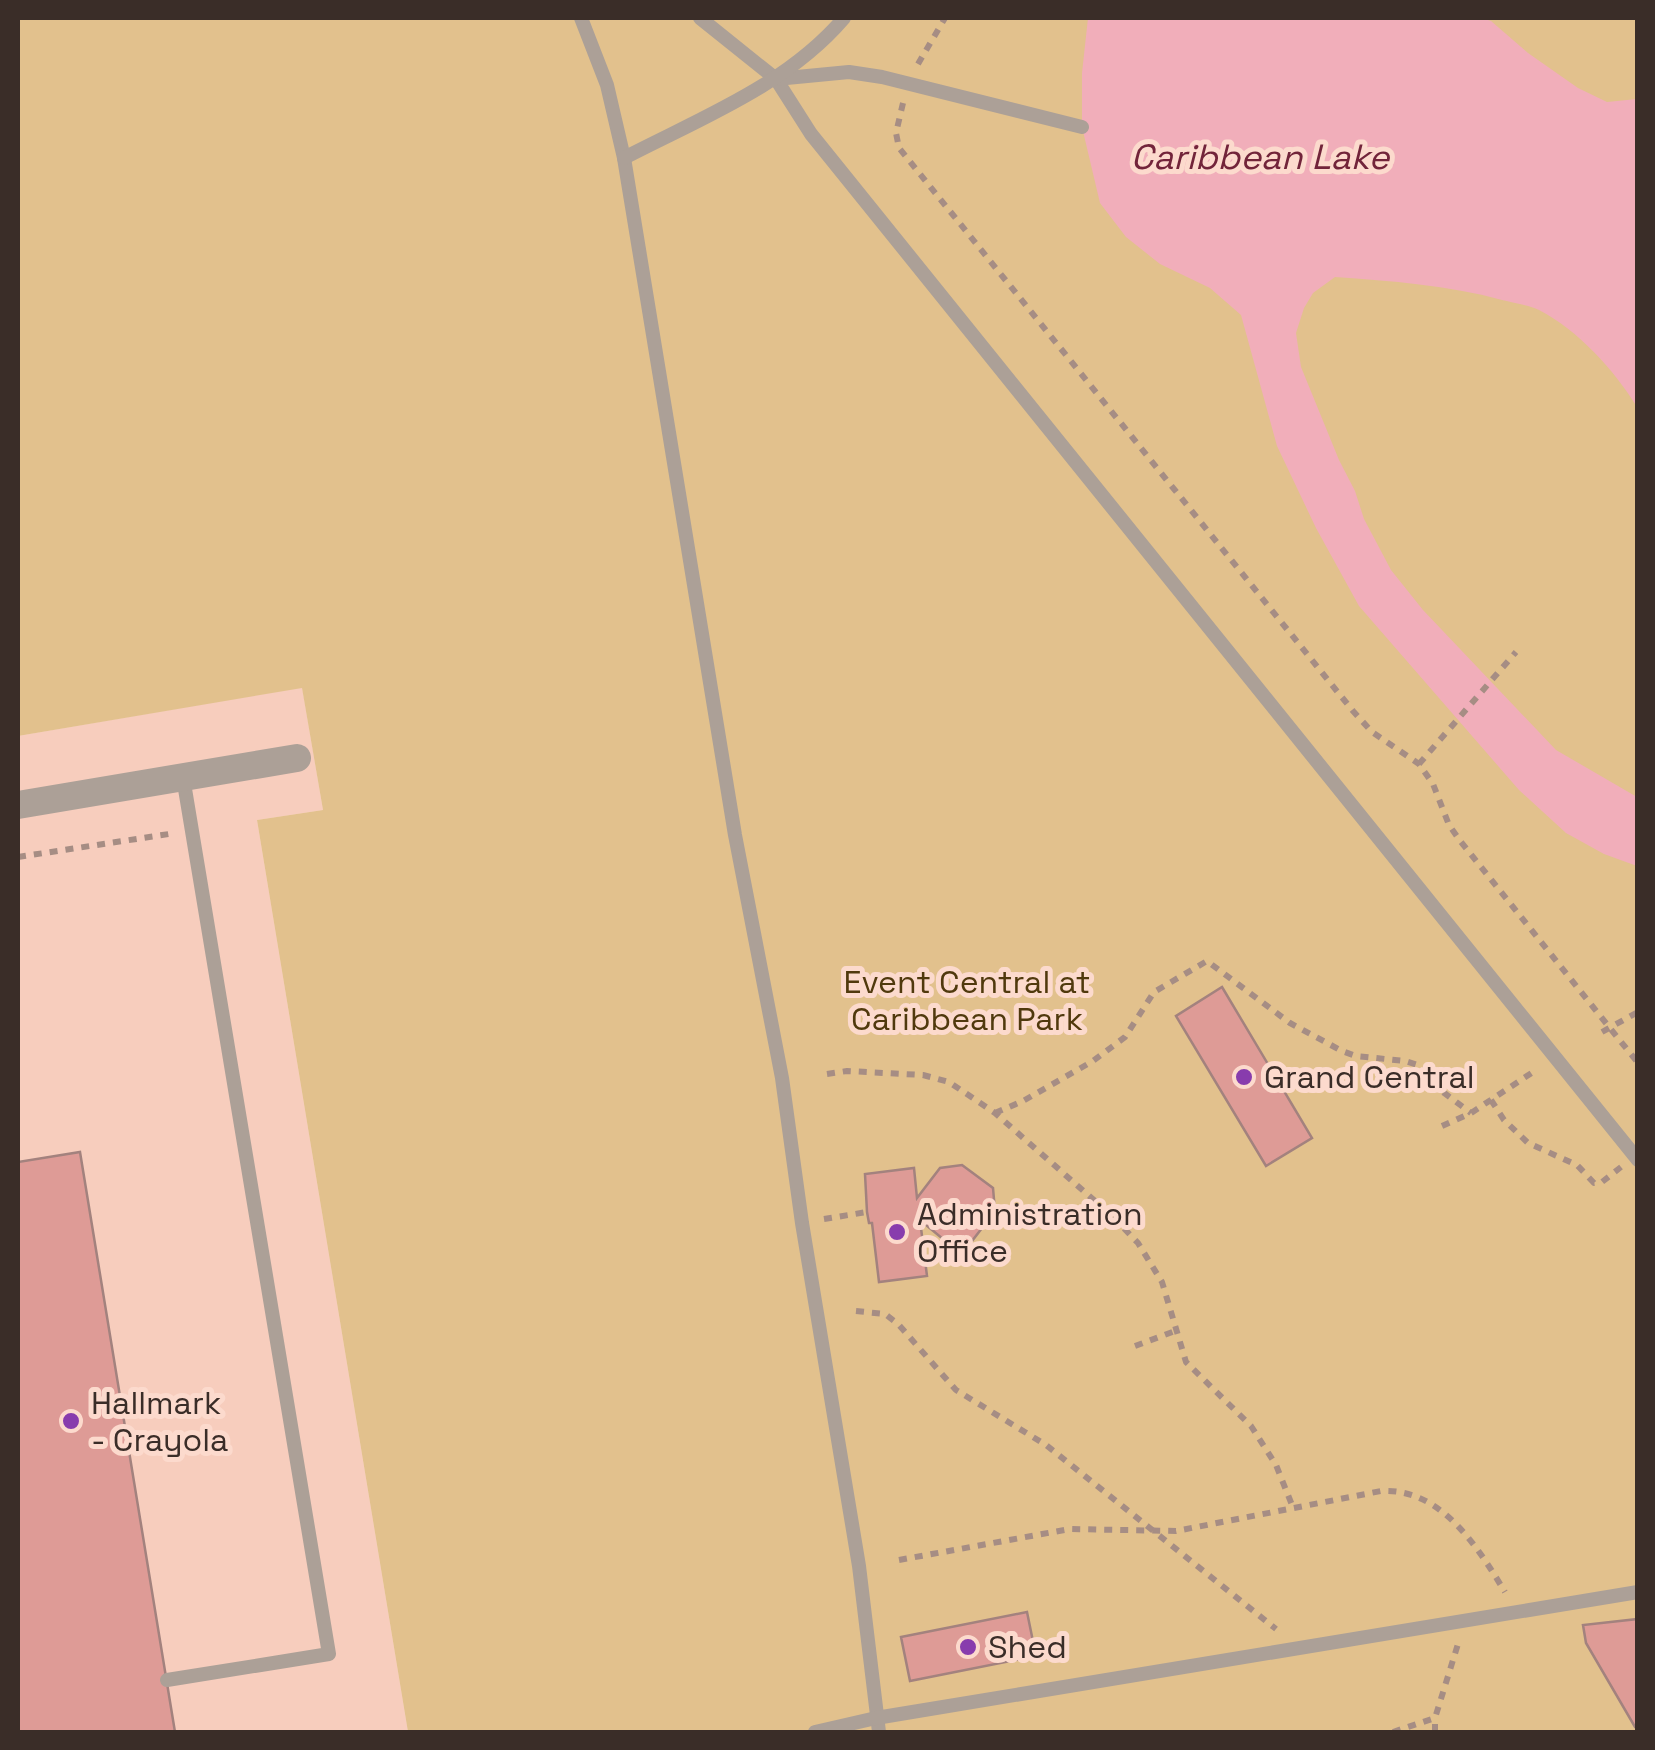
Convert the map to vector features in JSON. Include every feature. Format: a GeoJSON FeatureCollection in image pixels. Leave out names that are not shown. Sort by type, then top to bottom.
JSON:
{"type":"FeatureCollection","features":[{"type":"Feature","properties":{"kind":"street"},"geometry":{"type":"LineString","coordinates":[[18,806],[296,758]]}},
{"type":"Feature","properties":{"kind":"lane"},"geometry":{"type":"LineString","coordinates":[[582,18],[607,85],[624,158],[735,835],[782,1078],[859,1566],[878,1725]]}},
{"type":"Feature","properties":{"kind":"lane"},"geometry":{"type":"LineString","coordinates":[[700,18],[776,79],[812,134],[1636,1158]]}},
{"type":"Feature","properties":{"kind":"lane"},"geometry":{"type":"LineString","coordinates":[[624,158],[776,79],[822,43],[844,18]]}},
{"type":"Feature","properties":{"kind":"lane"},"geometry":{"type":"LineString","coordinates":[[776,79],[849,72],[908,82],[1082,127]]}},
{"type":"Feature","properties":{"kind":"lane"},"geometry":{"type":"LineString","coordinates":[[167,1680],[329,1654],[183,777]]}},
{"type":"Feature","properties":{"kind":"lane"},"geometry":{"type":"LineString","coordinates":[[815,1732],[878,1725],[1638,1592]]}},
{"type":"Feature","properties":{"kind":"path"},"geometry":{"type":"LineString","coordinates":[[945,18],[908,82],[896,133],[899,148],[1352,711],[1372,732],[1420,764],[1461,842],[1606,1030],[1638,1063]]}},
{"type":"Feature","properties":{"kind":"path"},"geometry":{"type":"LineString","coordinates":[[1420,764],[1516,652]]}},
{"type":"Feature","properties":{"kind":"path"},"geometry":{"type":"LineString","coordinates":[[18,858],[192,830]]}},
{"type":"Feature","properties":{"kind":"path"},"geometry":{"type":"LineString","coordinates":[[994,1112],[1024,1101],[1093,1061],[1124,1036],[1154,992],[1207,962],[1290,1023],[1342,1050],[1356,1056],[1406,1060],[1421,1066],[1443,1092],[1471,1113]]}},
{"type":"Feature","properties":{"kind":"path"},"geometry":{"type":"LineString","coordinates":[[1606,1030],[1638,1012]]}},
{"type":"Feature","properties":{"kind":"path"},"geometry":{"type":"LineString","coordinates":[[827,1074],[847,1071],[923,1075],[949,1082],[994,1112],[1138,1243],[1162,1282],[1186,1362],[1251,1426],[1276,1465],[1294,1510]]}},
{"type":"Feature","properties":{"kind":"path"},"geometry":{"type":"LineString","coordinates":[[1442,1126],[1471,1113],[1532,1072]]}},
{"type":"Feature","properties":{"kind":"path"},"geometry":{"type":"LineString","coordinates":[[1492,1100],[1504,1120],[1528,1144],[1567,1160],[1594,1183],[1602,1182],[1636,1158]]}},
{"type":"Feature","properties":{"kind":"path"},"geometry":{"type":"LineString","coordinates":[[802,1223],[867,1212]]}},
{"type":"Feature","properties":{"kind":"path"},"geometry":{"type":"LineString","coordinates":[[856,1310],[885,1314],[956,1390],[1046,1446],[1253,1614],[1306,1648]]}},
{"type":"Feature","properties":{"kind":"path"},"geometry":{"type":"LineString","coordinates":[[1135,1346],[1175,1331]]}},
{"type":"Feature","properties":{"kind":"path"},"geometry":{"type":"LineString","coordinates":[[898,1560],[1070,1529],[1176,1531],[1401,1490],[1421,1496],[1462,1531],[1504,1591],[1512,1614]]}},
{"type":"Feature","properties":{"kind":"path"},"geometry":{"type":"LineString","coordinates":[[1435,1732],[1435,1718],[1459,1638],[1457,1623]]}},
{"type":"Feature","properties":{"kind":"path"},"geometry":{"type":"LineString","coordinates":[[1393,1732],[1435,1718]]}},
{"type":"Feature","properties":{"kind":"shaded area"},"geometry":{"type":"Polygon","coordinates":[[[302,687],[323,810],[257,820],[408,1732],[18,1732],[18,736],[302,687]]]}},
{"type":"Feature","properties":{"kind":"green space","name":"Event Central at Caribbean Park"},"geometry":{"type":"Polygon","coordinates":[[[18,18],[1637,18],[1637,1732],[408,1732],[257,820],[323,810],[302,688],[18,736],[18,18]]]}},
{"type":"Feature","properties":{"kind":"water","name":"Caribbean Lake"},"geometry":{"type":"Polygon","coordinates":[[[1088,18],[1482,18],[1578,88],[1607,102],[1637,99],[1637,407],[1607,366],[1554,318],[1535,308],[1482,295],[1419,284],[1335,277],[1313,293],[1296,333],[1301,367],[1364,519],[1391,570],[1423,610],[1556,750],[1637,797],[1637,866],[1604,854],[1566,833],[1519,790],[1359,606],[1277,446],[1241,315],[1210,288],[1160,264],[1126,237],[1100,203],[1082,127],[1088,18]]]}},
{"type":"Feature","properties":{"kind":"building","name":"Grand Central"},"geometry":{"type":"Polygon","coordinates":[[[1222,987],[1312,1138],[1266,1166],[1176,1016],[1222,987]]]}},
{"type":"Feature","properties":{"kind":"building","name":"Hallmark - Crayola"},"geometry":{"type":"Polygon","coordinates":[[[80,1152],[175,1732],[18,1732],[18,1162],[80,1152]]]}},
{"type":"Feature","properties":{"kind":"building","name":"Administration Office"},"geometry":{"type":"Polygon","coordinates":[[[962,1165],[993,1188],[995,1211],[972,1241],[949,1244],[920,1220],[927,1276],[879,1282],[865,1174],[914,1168],[917,1198],[940,1168],[962,1165]]]}},
{"type":"Feature","properties":{"kind":"building","name":"Shed"},"geometry":{"type":"Polygon","coordinates":[[[1027,1612],[1036,1656],[910,1681],[901,1637],[1027,1612]]]}},
{"type":"Feature","properties":{"kind":"building"},"geometry":{"type":"Polygon","coordinates":[[[1638,1619],[1635,1727],[1586,1643],[1583,1625],[1638,1619]]]}},
{"type":"Feature","properties":{"kind":"place","name":"Grand Central"},"geometry":{"type":"Point","coordinates":[1244,1077]}},
{"type":"Feature","properties":{"kind":"place","name":"Administration Office"},"geometry":{"type":"Point","coordinates":[897,1232]}},
{"type":"Feature","properties":{"kind":"place","name":"Hallmark - Crayola"},"geometry":{"type":"Point","coordinates":[71,1421]}},
{"type":"Feature","properties":{"kind":"place","name":"Shed"},"geometry":{"type":"Point","coordinates":[968,1647]}}]}
